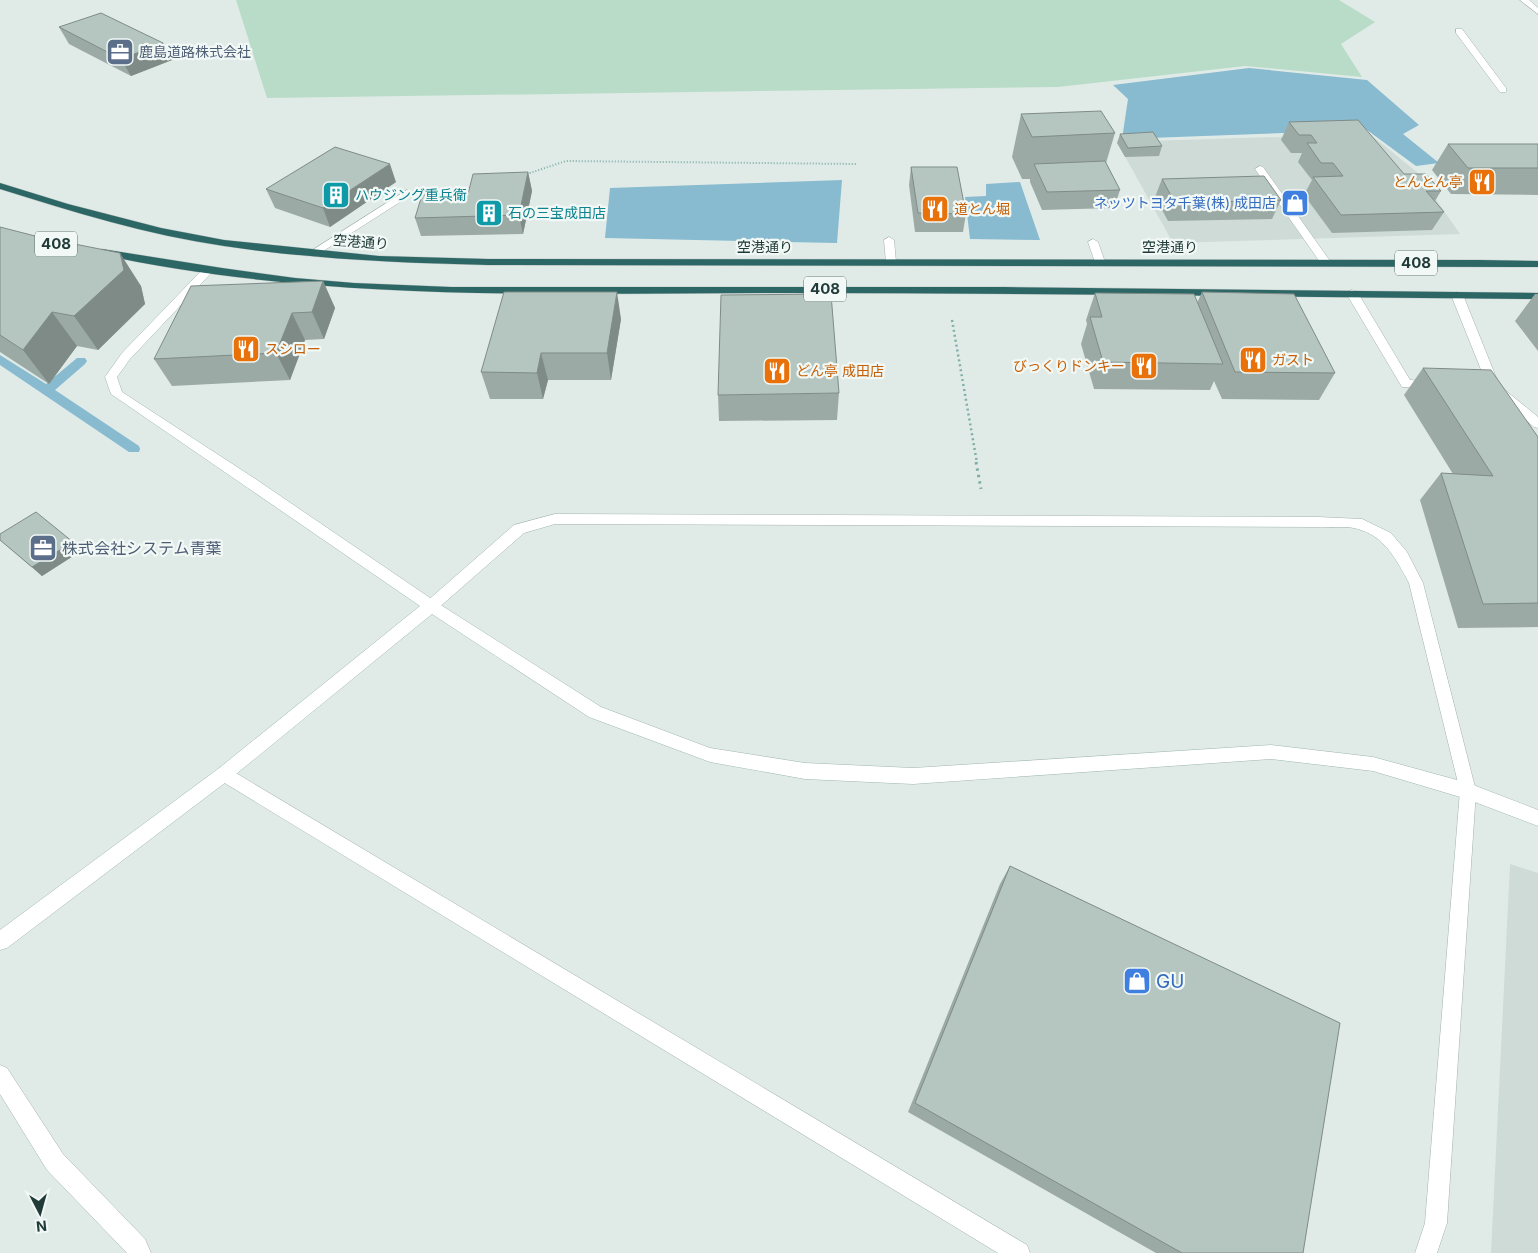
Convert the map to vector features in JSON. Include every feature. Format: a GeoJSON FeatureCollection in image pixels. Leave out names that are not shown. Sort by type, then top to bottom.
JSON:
{"type":"FeatureCollection","features":[{"type":"Feature","properties":{"kind":"highway","name":"空港通り"},"geometry":{"type":"LineString","coordinates":[[0,186],[64,206],[160,231],[224,243],[379,259],[488,262],[1538,264]]}},
{"type":"Feature","properties":{"kind":"highway","name":"408"},"geometry":{"type":"LineString","coordinates":[[95,251],[208,270],[353,286],[451,290],[862,289],[1538,296]]}},
{"type":"Feature","properties":{"kind":"street"},"geometry":{"type":"LineString","coordinates":[[1524,0],[1538,12]]}},
{"type":"Feature","properties":{"kind":"street"},"geometry":{"type":"LineString","coordinates":[[1459,31],[1502,90]]}},
{"type":"Feature","properties":{"kind":"street"},"geometry":{"type":"LineString","coordinates":[[1260,169],[1326,263]]}},
{"type":"Feature","properties":{"kind":"street"},"geometry":{"type":"LineString","coordinates":[[313,253],[408,193]]}},
{"type":"Feature","properties":{"kind":"street"},"geometry":{"type":"LineString","coordinates":[[889,240],[891,262]]}},
{"type":"Feature","properties":{"kind":"street"},"geometry":{"type":"LineString","coordinates":[[1092,242],[1100,262]]}},
{"type":"Feature","properties":{"kind":"street"},"geometry":{"type":"LineString","coordinates":[[208,270],[126,356],[111,377],[117,394],[249,481],[431,606],[595,712],[710,754],[805,771],[913,776],[1271,752],[1373,764],[1468,791],[1538,818]]}},
{"type":"Feature","properties":{"kind":"street"},"geometry":{"type":"LineString","coordinates":[[1352,293],[1406,384],[1445,385]]}},
{"type":"Feature","properties":{"kind":"street"},"geometry":{"type":"LineString","coordinates":[[1457,295],[1489,387],[1538,424]]}},
{"type":"Feature","properties":{"kind":"street"},"geometry":{"type":"LineString","coordinates":[[0,940],[224,774],[431,606],[519,529],[555,519],[1298,522],[1362,524],[1386,537],[1402,556],[1416,583],[1468,791],[1436,1223],[1426,1253]]}},
{"type":"Feature","properties":{"kind":"street"},"geometry":{"type":"LineString","coordinates":[[224,774],[1019,1253]]}},
{"type":"Feature","properties":{"kind":"street"},"geometry":{"type":"LineString","coordinates":[[0,1075],[55,1162],[137,1247],[140,1253]]}},
{"type":"Feature","properties":{"kind":"path"},"geometry":{"type":"LineString","coordinates":[[520,176],[566,161],[857,164]]}},
{"type":"Feature","properties":{"kind":"path"},"geometry":{"type":"LineString","coordinates":[[952,319],[981,490]]}},
{"type":"Feature","properties":{"kind":"shaded area","name":"ネッツトヨタ千葉(株) 成田店"},"geometry":{"type":"Polygon","coordinates":[[[1370,134],[1418,173],[1460,234],[1173,243],[1117,142],[1370,134]]]}},
{"type":"Feature","properties":{"kind":"shaded area"},"geometry":{"type":"Polygon","coordinates":[[[1510,864],[1538,873],[1538,1253],[1491,1253],[1510,864]]]}},
{"type":"Feature","properties":{"kind":"green space"},"geometry":{"type":"Polygon","coordinates":[[[236,0],[1339,0],[1375,22],[1341,44],[1362,77],[1245,66],[1058,87],[267,98],[236,0]]]}},
{"type":"Feature","properties":{"kind":"water"},"geometry":{"type":"Polygon","coordinates":[[[1249,68],[1367,80],[1419,125],[1403,134],[1439,163],[1416,166],[1367,130],[1122,139],[1128,99],[1113,85],[1249,68]]]}},
{"type":"Feature","properties":{"kind":"water"},"geometry":{"type":"Polygon","coordinates":[[[842,180],[837,243],[605,238],[610,188],[842,180]]]}},
{"type":"Feature","properties":{"kind":"water"},"geometry":{"type":"Polygon","coordinates":[[[1020,182],[1040,240],[970,239],[965,197],[986,196],[986,184],[1020,182]]]}},
{"type":"Feature","properties":{"kind":"building"},"geometry":{"type":"Polygon","coordinates":[[[101,13],[163,43],[121,59],[59,27],[101,13]]]}},
{"type":"Feature","properties":{"kind":"building"},"geometry":{"type":"Polygon","coordinates":[[[1101,111],[1115,133],[1032,137],[1021,114],[1101,111]]]}},
{"type":"Feature","properties":{"kind":"building"},"geometry":{"type":"Polygon","coordinates":[[[1358,120],[1404,174],[1426,174],[1441,191],[1426,191],[1444,212],[1341,215],[1313,177],[1343,176],[1333,163],[1321,163],[1307,143],[1317,143],[1311,135],[1299,135],[1289,122],[1358,120]]]}},
{"type":"Feature","properties":{"kind":"building"},"geometry":{"type":"Polygon","coordinates":[[[1153,132],[1162,146],[1128,148],[1120,134],[1153,132]]]}},
{"type":"Feature","properties":{"kind":"building"},"geometry":{"type":"Polygon","coordinates":[[[1448,144],[1538,144],[1538,168],[1468,168],[1448,144]]]}},
{"type":"Feature","properties":{"kind":"building"},"geometry":{"type":"Polygon","coordinates":[[[335,147],[390,164],[323,208],[266,189],[335,147]]]}},
{"type":"Feature","properties":{"kind":"building"},"geometry":{"type":"Polygon","coordinates":[[[1105,161],[1120,190],[1047,192],[1034,164],[1105,161]]]}},
{"type":"Feature","properties":{"kind":"building"},"geometry":{"type":"Polygon","coordinates":[[[911,167],[957,167],[966,214],[918,213],[911,167]]]}},
{"type":"Feature","properties":{"kind":"building"},"geometry":{"type":"Polygon","coordinates":[[[528,172],[519,215],[415,218],[422,195],[468,194],[473,174],[528,172]]]}},
{"type":"Feature","properties":{"kind":"building"},"geometry":{"type":"Polygon","coordinates":[[[1264,176],[1281,200],[1175,203],[1162,179],[1264,176]]]}},
{"type":"Feature","properties":{"kind":"building"},"geometry":{"type":"Polygon","coordinates":[[[0,227],[39,237],[120,253],[124,270],[74,316],[52,312],[23,350],[0,335],[0,227]]]}},
{"type":"Feature","properties":{"kind":"building"},"geometry":{"type":"Polygon","coordinates":[[[323,281],[312,312],[292,313],[276,353],[154,359],[191,286],[323,281]]]}},
{"type":"Feature","properties":{"kind":"building"},"geometry":{"type":"Polygon","coordinates":[[[504,292],[617,292],[607,353],[541,353],[537,373],[481,372],[504,292]]]}},
{"type":"Feature","properties":{"kind":"building"},"geometry":{"type":"Polygon","coordinates":[[[1202,292],[1294,294],[1335,373],[1235,372],[1202,292]]]}},
{"type":"Feature","properties":{"kind":"building"},"geometry":{"type":"Polygon","coordinates":[[[1095,293],[1194,294],[1223,364],[1103,362],[1090,317],[1102,317],[1095,293]]]}},
{"type":"Feature","properties":{"kind":"building","name":"どん亭 成田店"},"geometry":{"type":"Polygon","coordinates":[[[831,294],[839,393],[718,395],[721,295],[831,294]]]}},
{"type":"Feature","properties":{"kind":"building"},"geometry":{"type":"Polygon","coordinates":[[[1423,368],[1491,370],[1538,437],[1538,603],[1483,604],[1441,473],[1493,476],[1423,368]]]}},
{"type":"Feature","properties":{"kind":"building","name":"株式会社システム青葉"},"geometry":{"type":"Polygon","coordinates":[[[36,512],[73,542],[32,567],[0,540],[0,534],[36,512]]]}},
{"type":"Feature","properties":{"kind":"building"},"geometry":{"type":"Polygon","coordinates":[[[1010,866],[1340,1023],[1303,1253],[1182,1253],[915,1103],[1010,866]]]}},
{"type":"Feature","properties":{"kind":"waterway"},"geometry":{"type":"LineString","coordinates":[[0,359],[134,449]]}},
{"type":"Feature","properties":{"kind":"waterway"},"geometry":{"type":"LineString","coordinates":[[47,390],[81,361]]}},
{"type":"Feature","properties":{"kind":"place","name":"鹿島道路株式会社"},"geometry":{"type":"Point","coordinates":[120,52]}},
{"type":"Feature","properties":{"kind":"place","name":"とんとん亭"},"geometry":{"type":"Point","coordinates":[1482,182]}},
{"type":"Feature","properties":{"kind":"place","name":"ハウジング重兵衛"},"geometry":{"type":"Point","coordinates":[336,195]}},
{"type":"Feature","properties":{"kind":"place","name":"ネッツトヨタ千葉(株) 成田店"},"geometry":{"type":"Point","coordinates":[1295,203]}},
{"type":"Feature","properties":{"kind":"place","name":"道とん堀"},"geometry":{"type":"Point","coordinates":[935,209]}},
{"type":"Feature","properties":{"kind":"place","name":"石の三宝成田店"},"geometry":{"type":"Point","coordinates":[489,213]}},
{"type":"Feature","properties":{"kind":"place","name":"スシロー"},"geometry":{"type":"Point","coordinates":[246,349]}},
{"type":"Feature","properties":{"kind":"place","name":"ガスト"},"geometry":{"type":"Point","coordinates":[1253,360]}},
{"type":"Feature","properties":{"kind":"place","name":"びっくりドンキー"},"geometry":{"type":"Point","coordinates":[1144,366]}},
{"type":"Feature","properties":{"kind":"place","name":"どん亭 成田店"},"geometry":{"type":"Point","coordinates":[777,371]}},
{"type":"Feature","properties":{"kind":"place","name":"株式会社システム青葉"},"geometry":{"type":"Point","coordinates":[43,548]}},
{"type":"Feature","properties":{"kind":"place","name":"GU"},"geometry":{"type":"Point","coordinates":[1137,981]}}]}
